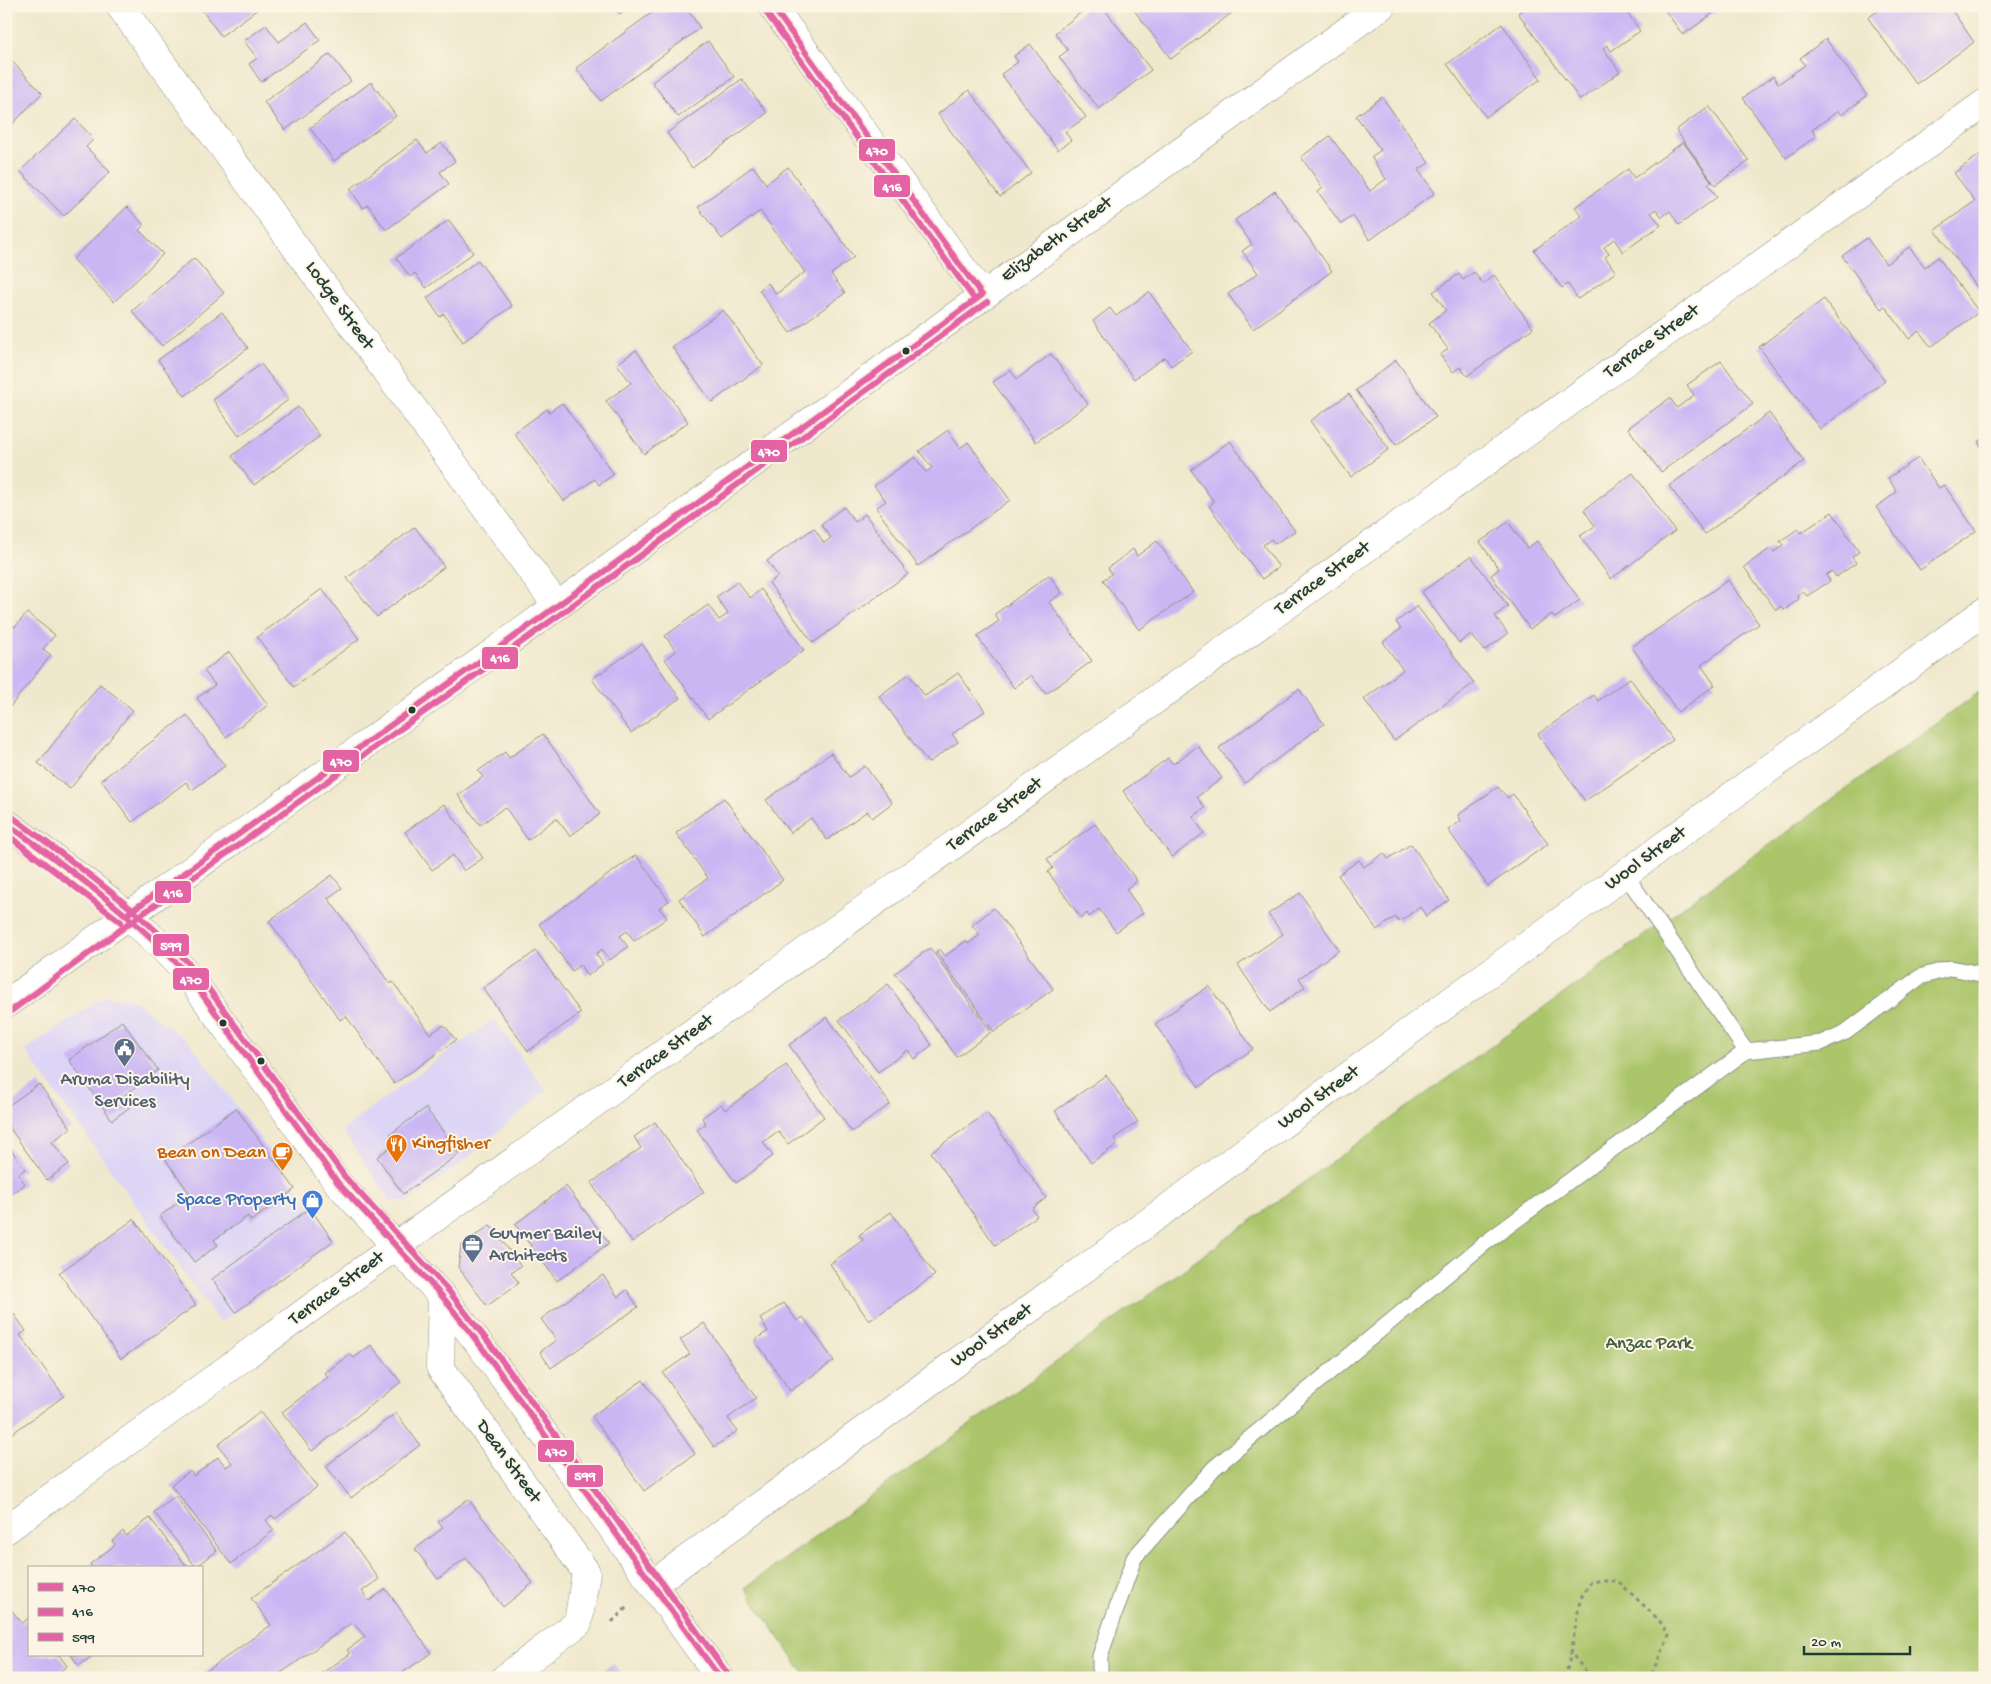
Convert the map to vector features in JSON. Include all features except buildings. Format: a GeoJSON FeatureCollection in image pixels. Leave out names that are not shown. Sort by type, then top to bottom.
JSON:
{"type":"FeatureCollection","features":[{"type":"Feature","properties":{"kind":"street","name":"Lodge Street"},"geometry":{"type":"LineString","coordinates":[[120,6],[557,606]]}},
{"type":"Feature","properties":{"kind":"street"},"geometry":{"type":"LineString","coordinates":[[772,6],[982,295]]}},
{"type":"Feature","properties":{"kind":"street","name":"Elizabeth Street"},"geometry":{"type":"LineString","coordinates":[[6,1004],[126,915],[557,606],[1380,6]]}},
{"type":"Feature","properties":{"kind":"street","name":"Terrace Street"},"geometry":{"type":"LineString","coordinates":[[6,1530],[396,1246],[1985,103]]}},
{"type":"Feature","properties":{"kind":"street","name":"Wool Street"},"geometry":{"type":"LineString","coordinates":[[644,1592],[1985,611]]}},
{"type":"Feature","properties":{"kind":"street"},"geometry":{"type":"LineString","coordinates":[[6,823],[126,915],[168,951],[190,976],[338,1183],[442,1296],[521,1400],[644,1592],[720,1678]]}},
{"type":"Feature","properties":{"kind":"street","name":"Dean Street"},"geometry":{"type":"LineString","coordinates":[[442,1296],[440,1367],[586,1572],[578,1623],[505,1678]]}},
{"type":"Feature","properties":{"kind":"lane"},"geometry":{"type":"LineString","coordinates":[[1625,874],[1746,1051]]}},
{"type":"Feature","properties":{"kind":"lane"},"geometry":{"type":"LineString","coordinates":[[1100,1678],[1100,1656],[1134,1558],[1214,1468],[1485,1243],[1746,1051],[1820,1043],[1846,1032],[1920,977],[1952,968],[1980,974],[1985,978]]}},
{"type":"Feature","properties":{"kind":"path"},"geometry":{"type":"LineString","coordinates":[[1565,1678],[1580,1600],[1591,1581],[1618,1581],[1659,1620],[1670,1634],[1653,1671],[1654,1678]]}},
{"type":"Feature","properties":{"kind":"path"},"geometry":{"type":"LineString","coordinates":[[610,1623],[644,1592]]}},
{"type":"Feature","properties":{"kind":"path"},"geometry":{"type":"LineString","coordinates":[[1571,1653],[1591,1678]]}},
{"type":"Feature","properties":{"kind":"shaded area"},"geometry":{"type":"Polygon","coordinates":[[[105,996],[133,1000],[191,1044],[336,1241],[220,1323],[25,1050],[105,996]]]}},
{"type":"Feature","properties":{"kind":"shaded area"},"geometry":{"type":"Polygon","coordinates":[[[494,1019],[546,1091],[457,1167],[407,1201],[390,1201],[343,1131],[357,1118],[494,1019]]]}},
{"type":"Feature","properties":{"kind":"shaded area"},"geometry":{"type":"Polygon","coordinates":[[[613,1663],[624,1678],[593,1678],[613,1663]]]}},
{"type":"Feature","properties":{"kind":"green space","name":"Anzac Park"},"geometry":{"type":"Polygon","coordinates":[[[1985,688],[1985,1678],[807,1678],[745,1588],[1985,688]]]}},
{"type":"Feature","properties":{"kind":"transit line","name":"470"},"geometry":{"type":"LineString","coordinates":[[772,6],[982,295]]}},
{"type":"Feature","properties":{"kind":"transit line","name":"416"},"geometry":{"type":"LineString","coordinates":[[765,11],[975,300]]}},
{"type":"Feature","properties":{"kind":"transit line","name":"470"},"geometry":{"type":"LineString","coordinates":[[126,915],[557,606],[982,295]]}},
{"type":"Feature","properties":{"kind":"transit line","name":"416"},"geometry":{"type":"LineString","coordinates":[[11,1011],[131,922],[562,613],[987,302]]}},
{"type":"Feature","properties":{"kind":"transit line","name":"599"},"geometry":{"type":"LineString","coordinates":[[11,816],[84,870],[130,908],[195,970],[345,1177],[448,1290],[490,1344],[727,1673]]}},
{"type":"Feature","properties":{"kind":"transit line","name":"470"},"geometry":{"type":"LineString","coordinates":[[6,823],[125,914],[189,976],[338,1183],[442,1296],[483,1349],[720,1678]]}},
{"type":"Feature","properties":{"kind":"transit line","name":"416"},"geometry":{"type":"LineString","coordinates":[[6,834],[121,922]]}},
{"type":"Feature","properties":{"kind":"place","name":"Aruma Disability Services"},"geometry":{"type":"Point","coordinates":[125,1068]}},
{"type":"Feature","properties":{"kind":"place","name":"Kingfisher"},"geometry":{"type":"Point","coordinates":[396,1163]}},
{"type":"Feature","properties":{"kind":"place","name":"Bean on Dean"},"geometry":{"type":"Point","coordinates":[282,1172]}},
{"type":"Feature","properties":{"kind":"place","name":"Space Property"},"geometry":{"type":"Point","coordinates":[312,1219]}},
{"type":"Feature","properties":{"kind":"place","name":"Guymer Bailey Architects"},"geometry":{"type":"Point","coordinates":[473,1264]}}]}
